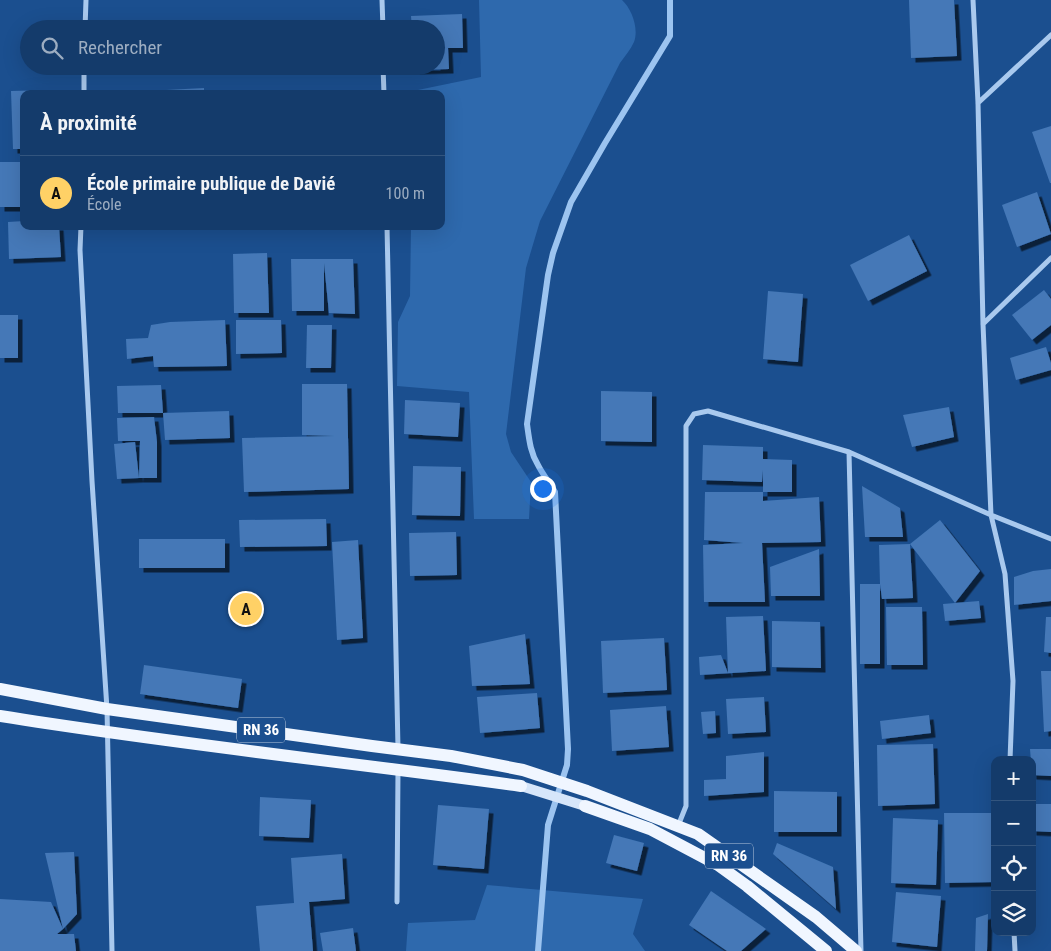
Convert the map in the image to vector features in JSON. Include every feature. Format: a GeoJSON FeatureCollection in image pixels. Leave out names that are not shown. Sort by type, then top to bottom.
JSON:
{"type":"FeatureCollection","features":[{"type":"Feature","properties":{"kind":"main road","name":"RN 36"},"geometry":{"type":"LineString","coordinates":[[0,689],[108,709],[451,756],[523,770],[586,790],[698,834],[816,917],[856,951]]}},
{"type":"Feature","properties":{"kind":"main road","name":"RN 36"},"geometry":{"type":"LineString","coordinates":[[0,716],[108,733],[521,786],[650,829],[718,865],[826,951]]}},
{"type":"Feature","properties":{"kind":"street"},"geometry":{"type":"LineString","coordinates":[[85,20],[86,0]]}},
{"type":"Feature","properties":{"kind":"street"},"geometry":{"type":"LineString","coordinates":[[382,0],[382,20]]}},
{"type":"Feature","properties":{"kind":"street"},"geometry":{"type":"LineString","coordinates":[[972,0],[978,103],[983,324],[991,515],[1005,574],[1013,681],[1010,756]]}},
{"type":"Feature","properties":{"kind":"street"},"geometry":{"type":"LineString","coordinates":[[978,103],[1051,35]]}},
{"type":"Feature","properties":{"kind":"street"},"geometry":{"type":"LineString","coordinates":[[84,75],[84,90]]}},
{"type":"Feature","properties":{"kind":"street"},"geometry":{"type":"LineString","coordinates":[[383,75],[384,90]]}},
{"type":"Feature","properties":{"kind":"street"},"geometry":{"type":"LineString","coordinates":[[81,230],[80,250],[92,481],[108,709],[112,951]]}},
{"type":"Feature","properties":{"kind":"street"},"geometry":{"type":"LineString","coordinates":[[387,230],[398,749]]}},
{"type":"Feature","properties":{"kind":"street"},"geometry":{"type":"LineString","coordinates":[[983,324],[1051,258]]}},
{"type":"Feature","properties":{"kind":"street"},"geometry":{"type":"LineString","coordinates":[[677,827],[686,806],[686,426],[694,414],[708,411],[848,452],[991,515],[1051,539]]}},
{"type":"Feature","properties":{"kind":"street"},"geometry":{"type":"LineString","coordinates":[[848,452],[861,951]]}},
{"type":"Feature","properties":{"kind":"street"},"geometry":{"type":"LineString","coordinates":[[397,902],[398,769]]}},
{"type":"Feature","properties":{"kind":"street"},"geometry":{"type":"LineString","coordinates":[[1014,936],[1015,951]]}},
{"type":"Feature","properties":{"kind":"shaded area"},"geometry":{"type":"Polygon","coordinates":[[[479,0],[622,0],[632,14],[636,31],[633,45],[620,63],[540,221],[526,268],[506,434],[511,452],[531,482],[529,519],[474,519],[469,392],[397,386],[398,322],[410,296],[411,230],[445,230],[445,90],[418,90],[481,77],[479,0]]]}},
{"type":"Feature","properties":{"kind":"shaded area"},"geometry":{"type":"Polygon","coordinates":[[[487,885],[643,899],[633,934],[645,951],[406,951],[408,923],[475,920],[487,885]]]}},
{"type":"Feature","properties":{"kind":"building"},"geometry":{"type":"Polygon","coordinates":[[[909,0],[954,0],[957,56],[911,58],[909,0]]]}},
{"type":"Feature","properties":{"kind":"building"},"geometry":{"type":"Polygon","coordinates":[[[462,14],[463,48],[448,48],[449,69],[445,69],[445,20],[411,20],[411,16],[462,14]]]}},
{"type":"Feature","properties":{"kind":"building"},"geometry":{"type":"Polygon","coordinates":[[[204,88],[204,90],[166,90],[204,88]]]}},
{"type":"Feature","properties":{"kind":"building"},"geometry":{"type":"Polygon","coordinates":[[[11,91],[20,91],[20,149],[13,149],[11,91]]]}},
{"type":"Feature","properties":{"kind":"building"},"geometry":{"type":"Polygon","coordinates":[[[1051,126],[1051,183],[1050,183],[1032,132],[1051,126]]]}},
{"type":"Feature","properties":{"kind":"building"},"geometry":{"type":"Polygon","coordinates":[[[0,162],[20,162],[20,207],[0,207],[0,162]]]}},
{"type":"Feature","properties":{"kind":"building"},"geometry":{"type":"Polygon","coordinates":[[[1037,192],[1051,234],[1017,247],[1002,205],[1037,192]]]}},
{"type":"Feature","properties":{"kind":"building"},"geometry":{"type":"Polygon","coordinates":[[[20,221],[20,230],[59,230],[61,257],[9,259],[8,222],[20,221]]]}},
{"type":"Feature","properties":{"kind":"building"},"geometry":{"type":"Polygon","coordinates":[[[909,235],[927,271],[868,301],[850,265],[909,235]]]}},
{"type":"Feature","properties":{"kind":"building"},"geometry":{"type":"Polygon","coordinates":[[[267,253],[269,313],[234,313],[233,254],[267,253]]]}},
{"type":"Feature","properties":{"kind":"building"},"geometry":{"type":"Polygon","coordinates":[[[291,259],[353,259],[355,314],[329,313],[324,263],[324,311],[292,311],[291,259]]]}},
{"type":"Feature","properties":{"kind":"building"},"geometry":{"type":"Polygon","coordinates":[[[1044,290],[1051,299],[1051,325],[1032,340],[1012,315],[1044,290]]]}},
{"type":"Feature","properties":{"kind":"building"},"geometry":{"type":"Polygon","coordinates":[[[768,291],[803,294],[798,362],[763,359],[768,291]]]}},
{"type":"Feature","properties":{"kind":"building"},"geometry":{"type":"Polygon","coordinates":[[[0,315],[18,315],[18,358],[0,358],[0,315]]]}},
{"type":"Feature","properties":{"kind":"building"},"geometry":{"type":"Polygon","coordinates":[[[225,320],[227,366],[154,367],[153,356],[127,359],[126,339],[148,338],[151,325],[170,322],[225,320]]]}},
{"type":"Feature","properties":{"kind":"building"},"geometry":{"type":"Polygon","coordinates":[[[236,320],[281,320],[282,353],[236,354],[236,320]]]}},
{"type":"Feature","properties":{"kind":"building"},"geometry":{"type":"Polygon","coordinates":[[[307,325],[332,325],[331,368],[306,368],[307,325]]]}},
{"type":"Feature","properties":{"kind":"building"},"geometry":{"type":"Polygon","coordinates":[[[1046,347],[1051,370],[1016,380],[1010,358],[1046,347]]]}},
{"type":"Feature","properties":{"kind":"building"},"geometry":{"type":"Polygon","coordinates":[[[302,384],[347,384],[349,489],[244,492],[242,438],[334,436],[302,435],[302,384]]]}},
{"type":"Feature","properties":{"kind":"building"},"geometry":{"type":"Polygon","coordinates":[[[161,385],[163,413],[118,413],[117,386],[161,385]]]}},
{"type":"Feature","properties":{"kind":"building"},"geometry":{"type":"Polygon","coordinates":[[[601,391],[652,392],[652,442],[601,441],[601,391]]]}},
{"type":"Feature","properties":{"kind":"building"},"geometry":{"type":"Polygon","coordinates":[[[405,400],[460,403],[458,437],[404,434],[405,400]]]}},
{"type":"Feature","properties":{"kind":"building"},"geometry":{"type":"Polygon","coordinates":[[[949,407],[954,437],[912,447],[903,415],[949,407]]]}},
{"type":"Feature","properties":{"kind":"building"},"geometry":{"type":"Polygon","coordinates":[[[229,411],[230,438],[165,440],[163,413],[229,411]]]}},
{"type":"Feature","properties":{"kind":"building"},"geometry":{"type":"Polygon","coordinates":[[[154,417],[157,442],[157,478],[139,478],[140,441],[118,441],[117,418],[154,417]]]}},
{"type":"Feature","properties":{"kind":"building"},"geometry":{"type":"Polygon","coordinates":[[[135,442],[139,478],[117,479],[114,444],[135,442]]]}},
{"type":"Feature","properties":{"kind":"building"},"geometry":{"type":"Polygon","coordinates":[[[703,445],[763,447],[763,459],[792,460],[792,492],[763,492],[763,470],[762,482],[702,480],[703,445]]]}},
{"type":"Feature","properties":{"kind":"building"},"geometry":{"type":"Polygon","coordinates":[[[413,466],[461,467],[460,516],[412,515],[413,466]]]}},
{"type":"Feature","properties":{"kind":"building"},"geometry":{"type":"Polygon","coordinates":[[[862,486],[900,508],[903,537],[865,537],[862,486]]]}},
{"type":"Feature","properties":{"kind":"building"},"geometry":{"type":"Polygon","coordinates":[[[705,492],[763,492],[763,501],[819,497],[821,542],[762,543],[765,602],[704,602],[703,545],[743,543],[704,540],[705,492]]]}},
{"type":"Feature","properties":{"kind":"building"},"geometry":{"type":"Polygon","coordinates":[[[326,519],[327,546],[240,547],[239,520],[326,519]]]}},
{"type":"Feature","properties":{"kind":"building"},"geometry":{"type":"Polygon","coordinates":[[[940,520],[980,571],[955,603],[910,544],[940,520]]]}},
{"type":"Feature","properties":{"kind":"building"},"geometry":{"type":"Polygon","coordinates":[[[456,532],[457,575],[410,576],[409,533],[456,532]]]}},
{"type":"Feature","properties":{"kind":"building"},"geometry":{"type":"Polygon","coordinates":[[[139,539],[225,539],[225,568],[139,568],[139,539]]]}},
{"type":"Feature","properties":{"kind":"building"},"geometry":{"type":"Polygon","coordinates":[[[358,540],[363,638],[337,640],[332,542],[358,540]]]}},
{"type":"Feature","properties":{"kind":"building"},"geometry":{"type":"Polygon","coordinates":[[[910,544],[913,598],[882,599],[879,545],[910,544]]]}},
{"type":"Feature","properties":{"kind":"building"},"geometry":{"type":"Polygon","coordinates":[[[819,549],[820,596],[771,596],[770,567],[819,549]]]}},
{"type":"Feature","properties":{"kind":"building"},"geometry":{"type":"Polygon","coordinates":[[[1051,569],[1051,601],[1014,605],[1014,577],[1033,571],[1051,569]]]}},
{"type":"Feature","properties":{"kind":"building"},"geometry":{"type":"Polygon","coordinates":[[[860,584],[880,584],[880,664],[860,664],[860,584]]]}},
{"type":"Feature","properties":{"kind":"building"},"geometry":{"type":"Polygon","coordinates":[[[979,601],[981,618],[945,621],[943,604],[979,601]]]}},
{"type":"Feature","properties":{"kind":"building"},"geometry":{"type":"Polygon","coordinates":[[[886,607],[922,607],[923,665],[887,665],[886,607]]]}},
{"type":"Feature","properties":{"kind":"building"},"geometry":{"type":"Polygon","coordinates":[[[763,616],[766,671],[700,675],[699,657],[721,655],[728,673],[726,617],[763,616]]]}},
{"type":"Feature","properties":{"kind":"building"},"geometry":{"type":"Polygon","coordinates":[[[1046,617],[1051,617],[1051,653],[1044,652],[1046,617]]]}},
{"type":"Feature","properties":{"kind":"building"},"geometry":{"type":"Polygon","coordinates":[[[772,621],[820,622],[821,668],[772,667],[772,621]]]}},
{"type":"Feature","properties":{"kind":"building"},"geometry":{"type":"Polygon","coordinates":[[[525,634],[530,684],[472,686],[469,646],[525,634]]]}},
{"type":"Feature","properties":{"kind":"building"},"geometry":{"type":"Polygon","coordinates":[[[664,638],[667,690],[603,693],[601,641],[664,638]]]}},
{"type":"Feature","properties":{"kind":"building"},"geometry":{"type":"Polygon","coordinates":[[[144,665],[242,679],[238,708],[140,694],[144,665]]]}},
{"type":"Feature","properties":{"kind":"building"},"geometry":{"type":"Polygon","coordinates":[[[1041,671],[1051,671],[1051,731],[1044,732],[1041,671]]]}},
{"type":"Feature","properties":{"kind":"building"},"geometry":{"type":"Polygon","coordinates":[[[537,693],[540,728],[480,733],[477,697],[537,693]]]}},
{"type":"Feature","properties":{"kind":"building"},"geometry":{"type":"Polygon","coordinates":[[[764,697],[766,732],[728,734],[726,699],[764,697]]]}},
{"type":"Feature","properties":{"kind":"building"},"geometry":{"type":"Polygon","coordinates":[[[666,706],[669,747],[612,751],[610,710],[666,706]]]}},
{"type":"Feature","properties":{"kind":"building"},"geometry":{"type":"Polygon","coordinates":[[[715,711],[716,733],[703,734],[701,712],[715,711]]]}},
{"type":"Feature","properties":{"kind":"building"},"geometry":{"type":"Polygon","coordinates":[[[929,715],[931,733],[882,739],[880,721],[929,715]]]}},
{"type":"Feature","properties":{"kind":"building"},"geometry":{"type":"Polygon","coordinates":[[[933,744],[935,804],[878,806],[877,745],[933,744]]]}},
{"type":"Feature","properties":{"kind":"building"},"geometry":{"type":"Polygon","coordinates":[[[1030,749],[1051,749],[1051,776],[1036,775],[1036,756],[1031,756],[1030,749]]]}},
{"type":"Feature","properties":{"kind":"building"},"geometry":{"type":"Polygon","coordinates":[[[764,752],[764,792],[704,796],[704,780],[726,779],[726,756],[764,752]]]}},
{"type":"Feature","properties":{"kind":"building"},"geometry":{"type":"Polygon","coordinates":[[[774,791],[837,792],[837,832],[774,832],[774,791]]]}},
{"type":"Feature","properties":{"kind":"building"},"geometry":{"type":"Polygon","coordinates":[[[260,797],[311,800],[309,838],[259,836],[260,797]]]}},
{"type":"Feature","properties":{"kind":"building"},"geometry":{"type":"Polygon","coordinates":[[[1036,804],[1051,804],[1051,832],[1036,831],[1036,804]]]}},
{"type":"Feature","properties":{"kind":"building"},"geometry":{"type":"Polygon","coordinates":[[[438,805],[489,809],[484,869],[433,865],[438,805]]]}},
{"type":"Feature","properties":{"kind":"building"},"geometry":{"type":"Polygon","coordinates":[[[944,813],[991,813],[991,882],[945,883],[944,813]]]}},
{"type":"Feature","properties":{"kind":"building"},"geometry":{"type":"Polygon","coordinates":[[[893,818],[938,820],[936,885],[891,883],[893,818]]]}},
{"type":"Feature","properties":{"kind":"building"},"geometry":{"type":"Polygon","coordinates":[[[614,835],[644,843],[637,871],[606,863],[614,835]]]}},
{"type":"Feature","properties":{"kind":"building"},"geometry":{"type":"Polygon","coordinates":[[[777,843],[833,867],[836,909],[773,854],[777,843]]]}},
{"type":"Feature","properties":{"kind":"building"},"geometry":{"type":"Polygon","coordinates":[[[74,852],[77,914],[63,929],[45,853],[74,852]]]}},
{"type":"Feature","properties":{"kind":"building"},"geometry":{"type":"Polygon","coordinates":[[[342,854],[345,899],[309,902],[313,951],[260,951],[256,906],[294,903],[291,858],[342,854]]]}},
{"type":"Feature","properties":{"kind":"building"},"geometry":{"type":"Polygon","coordinates":[[[711,891],[766,929],[741,951],[727,951],[689,925],[711,891]]]}},
{"type":"Feature","properties":{"kind":"building"},"geometry":{"type":"Polygon","coordinates":[[[896,892],[941,896],[937,947],[892,942],[896,892]]]}},
{"type":"Feature","properties":{"kind":"building"},"geometry":{"type":"Polygon","coordinates":[[[0,899],[51,902],[63,929],[57,934],[74,934],[76,951],[0,951],[0,899]]]}},
{"type":"Feature","properties":{"kind":"building"},"geometry":{"type":"Polygon","coordinates":[[[988,914],[987,951],[975,951],[976,918],[988,914]]]}},
{"type":"Feature","properties":{"kind":"building"},"geometry":{"type":"Polygon","coordinates":[[[353,928],[356,951],[323,951],[320,933],[353,928]]]}},
{"type":"Feature","properties":{"kind":"waterway"},"geometry":{"type":"LineString","coordinates":[[538,951],[548,825],[567,765],[568,749],[555,492],[533,455],[527,424],[548,275],[553,253],[571,202],[670,36],[670,0]]}},
{"type":"Feature","properties":{"kind":"place","name":"École primaire publique de Davié"},"geometry":{"type":"Point","coordinates":[246,609]}}]}
